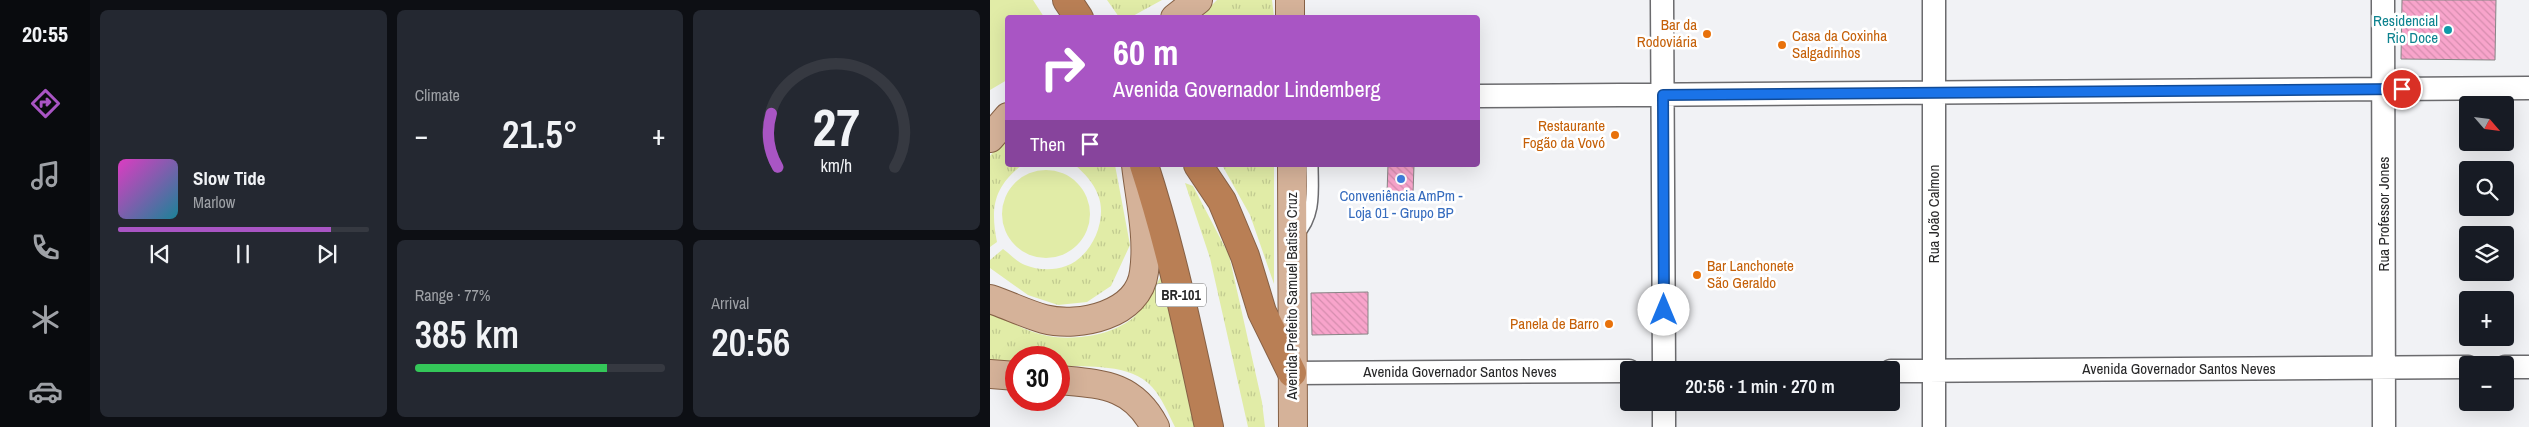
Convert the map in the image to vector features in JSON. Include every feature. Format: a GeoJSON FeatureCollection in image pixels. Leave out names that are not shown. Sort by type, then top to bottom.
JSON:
{"type":"FeatureCollection","features":[{"type":"Feature","properties":{"kind":"highway"},"geometry":{"type":"LineString","coordinates":[[1067,0],[1077,15]]}},
{"type":"Feature","properties":{"kind":"highway","name":"BR-101"},"geometry":{"type":"LineString","coordinates":[[1145,167],[1160,213],[1181,297],[1208,427]]}},
{"type":"Feature","properties":{"kind":"highway"},"geometry":{"type":"LineString","coordinates":[[1199,167],[1222,201],[1245,256],[1262,312],[1292,373]]}},
{"type":"Feature","properties":{"kind":"main road"},"geometry":{"type":"LineString","coordinates":[[1179,15],[1198,0]]}},
{"type":"Feature","properties":{"kind":"main road"},"geometry":{"type":"LineString","coordinates":[[1290,0],[1290,15]]}},
{"type":"Feature","properties":{"kind":"main road"},"geometry":{"type":"LineString","coordinates":[[990,122],[1005,110]]}},
{"type":"Feature","properties":{"kind":"main road"},"geometry":{"type":"LineString","coordinates":[[990,138],[1005,120]]}},
{"type":"Feature","properties":{"kind":"main road"},"geometry":{"type":"LineString","coordinates":[[990,299],[1045,319],[1075,321],[1104,316],[1124,304],[1135,292],[1144,274],[1146,238],[1136,167]]}},
{"type":"Feature","properties":{"kind":"main road","name":"Avenida Prefeito Samuel Batista Cruz"},"geometry":{"type":"LineString","coordinates":[[1292,167],[1293,427]]}},
{"type":"Feature","properties":{"kind":"main road"},"geometry":{"type":"LineString","coordinates":[[990,374],[1005,375]]}},
{"type":"Feature","properties":{"kind":"main road"},"geometry":{"type":"LineString","coordinates":[[1070,381],[1097,384],[1129,394],[1155,427]]}},
{"type":"Feature","properties":{"kind":"street"},"geometry":{"type":"LineString","coordinates":[[1662,0],[1664,361]]}},
{"type":"Feature","properties":{"kind":"street","name":"Rua João Calmon"},"geometry":{"type":"LineString","coordinates":[[1934,0],[1934,427]]}},
{"type":"Feature","properties":{"kind":"street","name":"Rua Professor Jones"},"geometry":{"type":"LineString","coordinates":[[2384,0],[2384,427]]}},
{"type":"Feature","properties":{"kind":"street"},"geometry":{"type":"LineString","coordinates":[[1480,96],[2529,88]]}},
{"type":"Feature","properties":{"kind":"street"},"geometry":{"type":"LineString","coordinates":[[2514,367],[2529,367]]}},
{"type":"Feature","properties":{"kind":"street","name":"Avenida Governador Santos Neves"},"geometry":{"type":"LineString","coordinates":[[1900,371],[2459,368]]}},
{"type":"Feature","properties":{"kind":"street","name":"Avenida Governador Santos Neves"},"geometry":{"type":"LineString","coordinates":[[1292,373],[1620,371]]}},
{"type":"Feature","properties":{"kind":"street"},"geometry":{"type":"LineString","coordinates":[[1664,411],[1664,427]]}},
{"type":"Feature","properties":{"kind":"lane"},"geometry":{"type":"LineString","coordinates":[[1292,240],[1308,221],[1312,211],[1312,167]]}},
{"type":"Feature","properties":{"kind":"green space"},"geometry":{"type":"Polygon","coordinates":[[[990,0],[1033,0],[1043,15],[1005,15],[1005,81],[990,90],[990,0]]]}},
{"type":"Feature","properties":{"kind":"green space"},"geometry":{"type":"Polygon","coordinates":[[[1107,0],[1162,0],[1135,15],[1118,15],[1107,0]]]}},
{"type":"Feature","properties":{"kind":"green space"},"geometry":{"type":"Polygon","coordinates":[[[1217,0],[1272,0],[1274,15],[1202,15],[1217,0]]]}},
{"type":"Feature","properties":{"kind":"green space"},"geometry":{"type":"Polygon","coordinates":[[[1005,137],[1005,167],[1020,167],[1005,181],[996,199],[994,218],[997,242],[990,247],[990,156],[1005,137]]]}},
{"type":"Feature","properties":{"kind":"green space"},"geometry":{"type":"Polygon","coordinates":[[[1077,167],[1115,167],[1130,245],[1111,286],[1087,302],[1058,305],[1028,295],[990,268],[990,260],[1003,249],[1025,265],[1040,269],[1061,268],[1075,261],[1083,254],[1095,236],[1101,215],[1098,195],[1094,186],[1077,167]]]}},
{"type":"Feature","properties":{"kind":"green space"},"geometry":{"type":"Polygon","coordinates":[[[1223,167],[1274,167],[1274,284],[1250,215],[1223,167]]]}},
{"type":"Feature","properties":{"kind":"green space"},"geometry":{"type":"Polygon","coordinates":[[[1046,170],[1063,174],[1077,183],[1086,197],[1090,214],[1086,231],[1077,245],[1063,254],[1046,258],[1029,254],[1015,245],[1006,231],[1002,214],[1006,197],[1015,183],[1029,174],[1046,170]]]}},
{"type":"Feature","properties":{"kind":"green space"},"geometry":{"type":"Polygon","coordinates":[[[1185,183],[1193,186],[1229,255],[1262,402],[1265,427],[1248,427],[1210,258],[1185,183]]]}},
{"type":"Feature","properties":{"kind":"green space"},"geometry":{"type":"Polygon","coordinates":[[[1162,274],[1195,427],[1175,427],[1156,391],[1143,379],[1133,374],[1108,368],[1070,366],[1070,346],[1005,346],[1005,364],[990,363],[990,308],[1032,332],[1048,336],[1082,337],[1106,332],[1127,323],[1135,316],[1153,291],[1162,274]]]}},
{"type":"Feature","properties":{"kind":"building","name":"Residencial Rio Doce"},"geometry":{"type":"Polygon","coordinates":[[[2402,0],[2496,0],[2495,60],[2401,59],[2402,0]]]}},
{"type":"Feature","properties":{"kind":"building","name":"Conveniência AmPm - Loja 01 - Grupo BP"},"geometry":{"type":"Polygon","coordinates":[[[1388,167],[1414,167],[1413,194],[1387,193],[1388,167]]]}},
{"type":"Feature","properties":{"kind":"building"},"geometry":{"type":"Polygon","coordinates":[[[1368,292],[1368,334],[1312,335],[1311,293],[1368,292]]]}},
{"type":"Feature","properties":{"kind":"place","name":"Residencial Rio Doce"},"geometry":{"type":"Point","coordinates":[2448,30]}},
{"type":"Feature","properties":{"kind":"place","name":"Bar da Rodoviária"},"geometry":{"type":"Point","coordinates":[1707,34]}},
{"type":"Feature","properties":{"kind":"place","name":"Casa da Coxinha Salgadinhos"},"geometry":{"type":"Point","coordinates":[1782,45]}},
{"type":"Feature","properties":{"kind":"place","name":"Restaurante Fogão da Vovó"},"geometry":{"type":"Point","coordinates":[1615,135]}},
{"type":"Feature","properties":{"kind":"place","name":"Conveniência AmPm - Loja 01 - Grupo BP"},"geometry":{"type":"Point","coordinates":[1401,179]}},
{"type":"Feature","properties":{"kind":"place","name":"Bar Lanchonete São Geraldo"},"geometry":{"type":"Point","coordinates":[1697,275]}},
{"type":"Feature","properties":{"kind":"place","name":"Panela de Barro"},"geometry":{"type":"Point","coordinates":[1609,324]}},
{"type":"Feature","properties":{"kind":"route"},"geometry":{"type":"LineString","coordinates":[[1664,310],[1663,95],[2402,89]]}}]}
